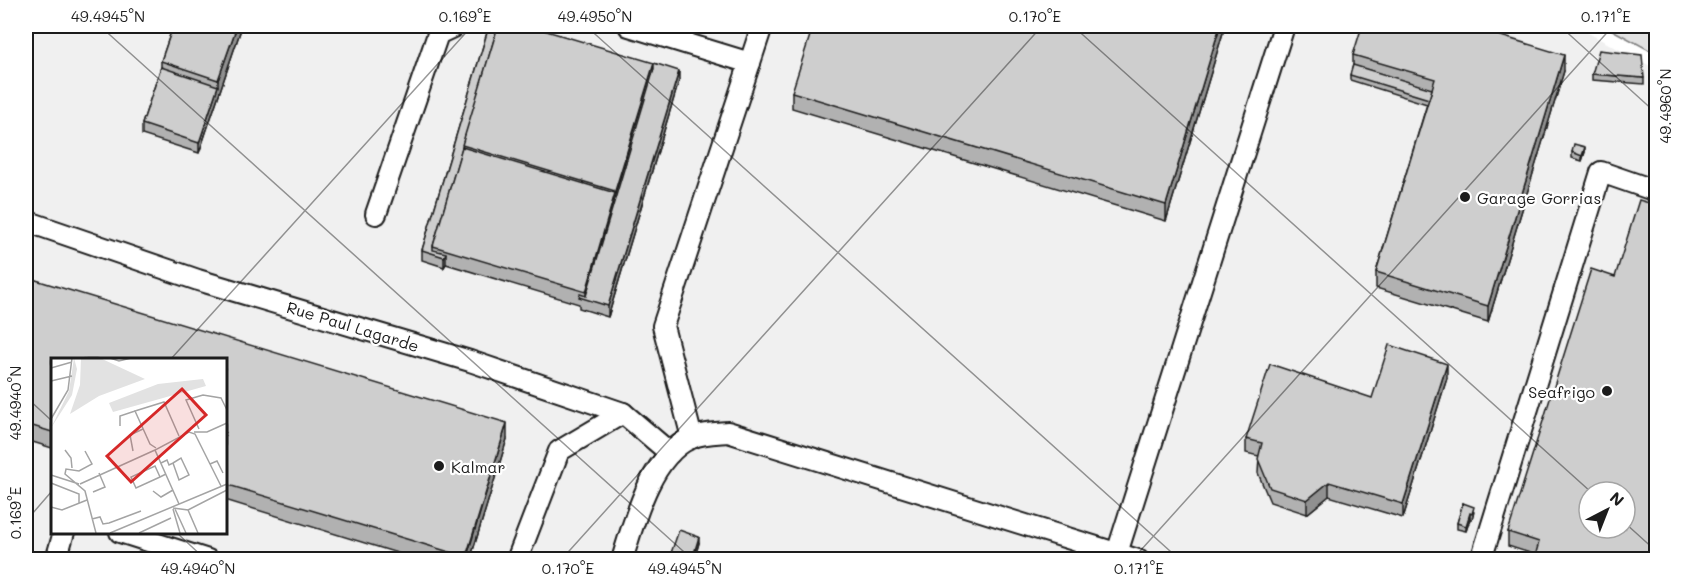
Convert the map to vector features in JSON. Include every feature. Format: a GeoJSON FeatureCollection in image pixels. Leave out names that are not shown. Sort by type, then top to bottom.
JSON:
{"type":"FeatureCollection","features":[{"type":"Feature","properties":{"kind":"lane"},"geometry":{"type":"LineString","coordinates":[[376,214],[438,34],[455,26]]}},
{"type":"Feature","properties":{"kind":"lane"},"geometry":{"type":"LineString","coordinates":[[629,26],[750,63]]}},
{"type":"Feature","properties":{"kind":"lane"},"geometry":{"type":"LineString","coordinates":[[692,438],[663,326],[762,26]]}},
{"type":"Feature","properties":{"kind":"lane"},"geometry":{"type":"LineString","coordinates":[[1117,553],[1284,26]]}},
{"type":"Feature","properties":{"kind":"lane"},"geometry":{"type":"LineString","coordinates":[[1481,560],[1601,172],[1656,191]]}},
{"type":"Feature","properties":{"kind":"lane","name":"Rue Paul Lagarde"},"geometry":{"type":"LineString","coordinates":[[26,221],[198,280],[470,361],[623,414],[670,453]]}},
{"type":"Feature","properties":{"kind":"lane"},"geometry":{"type":"LineString","coordinates":[[517,560],[559,451],[623,414]]}},
{"type":"Feature","properties":{"kind":"lane"},"geometry":{"type":"LineString","coordinates":[[622,560],[640,499],[670,453],[692,438],[728,432],[1138,560]]}},
{"type":"Feature","properties":{"kind":"lane"},"geometry":{"type":"LineString","coordinates":[[56,560],[63,534]]}},
{"type":"Feature","properties":{"kind":"lane"},"geometry":{"type":"LineString","coordinates":[[126,534],[208,560]]}},
{"type":"Feature","properties":{"kind":"shaded area"},"geometry":{"type":"Polygon","coordinates":[[[26,26],[1575,26],[1656,69],[1656,559],[26,559],[26,26]]]}},
{"type":"Feature","properties":{"kind":"shaded area"},"geometry":{"type":"Polygon","coordinates":[[[1605,26],[1656,26],[1656,53],[1651,51],[1605,26]]]}},
{"type":"Feature","properties":{"kind":"building"},"geometry":{"type":"Polygon","coordinates":[[[173,26],[237,26],[218,80],[161,61],[173,26]]]}},
{"type":"Feature","properties":{"kind":"building"},"geometry":{"type":"Polygon","coordinates":[[[489,26],[498,26],[433,246],[433,250],[446,253],[444,257],[422,250],[489,26]]]}},
{"type":"Feature","properties":{"kind":"building"},"geometry":{"type":"Polygon","coordinates":[[[498,26],[530,26],[654,63],[615,191],[462,145],[498,26]]]}},
{"type":"Feature","properties":{"kind":"building"},"geometry":{"type":"Polygon","coordinates":[[[813,26],[1220,26],[1166,205],[792,92],[813,26]]]}},
{"type":"Feature","properties":{"kind":"building","name":"Garage Gorrias"},"geometry":{"type":"Polygon","coordinates":[[[1362,26],[1468,26],[1564,55],[1488,306],[1376,272],[1435,79],[1353,55],[1362,26]]]}},
{"type":"Feature","properties":{"kind":"building"},"geometry":{"type":"Polygon","coordinates":[[[1599,50],[1642,55],[1644,78],[1592,74],[1599,50]]]}},
{"type":"Feature","properties":{"kind":"building"},"geometry":{"type":"Polygon","coordinates":[[[654,63],[679,71],[608,306],[579,297],[580,294],[586,296],[654,63]]]}},
{"type":"Feature","properties":{"kind":"building"},"geometry":{"type":"Polygon","coordinates":[[[1353,65],[1432,89],[1429,99],[1350,75],[1353,65]]]}},
{"type":"Feature","properties":{"kind":"building"},"geometry":{"type":"Polygon","coordinates":[[[161,67],[218,86],[199,143],[142,124],[161,67]]]}},
{"type":"Feature","properties":{"kind":"building"},"geometry":{"type":"Polygon","coordinates":[[[1574,144],[1585,147],[1582,156],[1572,152],[1574,144]]]}},
{"type":"Feature","properties":{"kind":"building"},"geometry":{"type":"Polygon","coordinates":[[[462,147],[615,193],[586,292],[433,246],[462,147]]]}},
{"type":"Feature","properties":{"kind":"building","name":"Seafrigo"},"geometry":{"type":"Polygon","coordinates":[[[1639,200],[1656,205],[1656,560],[1534,560],[1539,542],[1508,532],[1591,269],[1615,277],[1639,200]]]}},
{"type":"Feature","properties":{"kind":"building"},"geometry":{"type":"Polygon","coordinates":[[[26,277],[507,423],[466,557],[226,484],[226,358],[51,358],[51,432],[26,424],[26,277]]]}},
{"type":"Feature","properties":{"kind":"building"},"geometry":{"type":"Polygon","coordinates":[[[1389,345],[1447,364],[1403,504],[1329,482],[1307,500],[1270,488],[1258,459],[1262,443],[1246,439],[1270,364],[1372,398],[1389,345]]]}},
{"type":"Feature","properties":{"kind":"building"},"geometry":{"type":"Polygon","coordinates":[[[1463,503],[1474,507],[1466,526],[1457,523],[1463,503]]]}},
{"type":"Feature","properties":{"kind":"building"},"geometry":{"type":"Polygon","coordinates":[[[679,530],[699,537],[692,560],[681,560],[670,556],[679,530]]]}},
{"type":"Feature","properties":{"kind":"place","name":"Garage Gorrias"},"geometry":{"type":"Point","coordinates":[1465,197]}},
{"type":"Feature","properties":{"kind":"place","name":"Seafrigo"},"geometry":{"type":"Point","coordinates":[1607,391]}},
{"type":"Feature","properties":{"kind":"place","name":"Kalmar"},"geometry":{"type":"Point","coordinates":[439,466]}}]}
